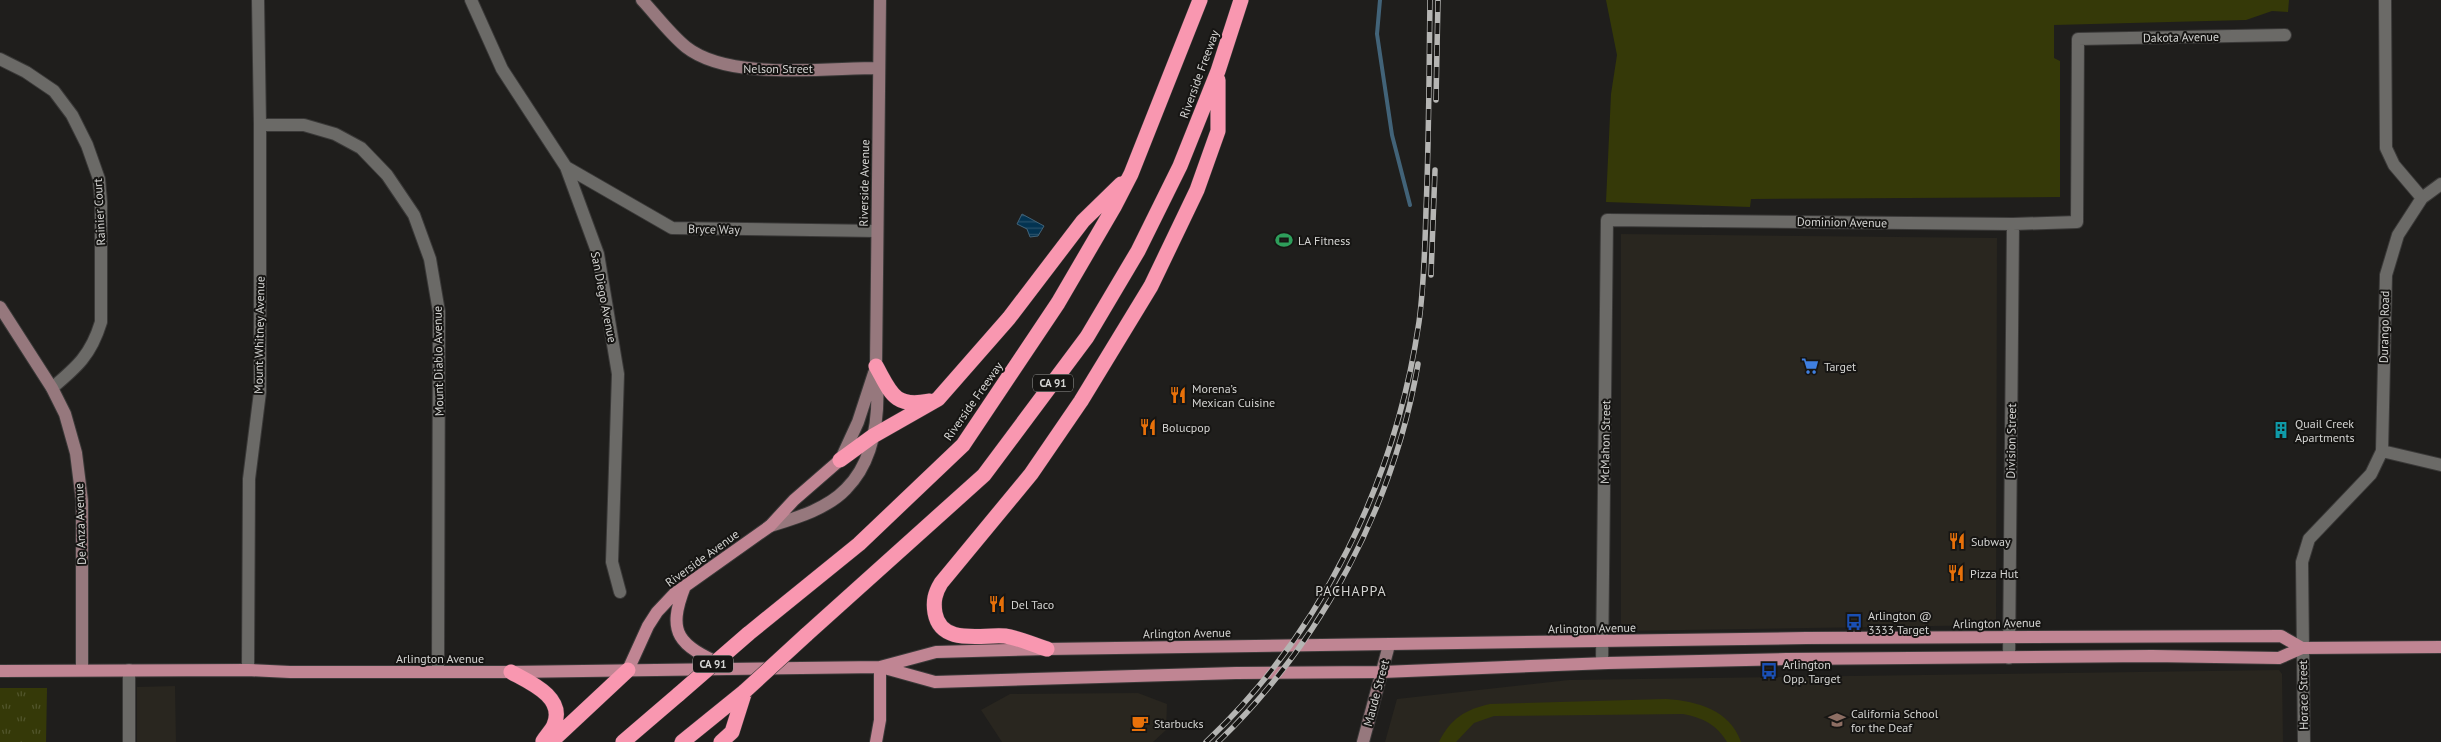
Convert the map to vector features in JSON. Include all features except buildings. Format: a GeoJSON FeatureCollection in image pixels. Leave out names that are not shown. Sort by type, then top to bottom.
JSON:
{"type":"FeatureCollection","features":[{"type":"Feature","properties":{"kind":"highway","name":"Riverside Freeway"},"geometry":{"type":"LineString","coordinates":[[623,742],[748,634],[858,544],[963,445],[1090,251],[1130,174],[1200,0]]}},
{"type":"Feature","properties":{"kind":"highway","name":"Riverside Freeway"},"geometry":{"type":"LineString","coordinates":[[682,742],[745,691],[984,475],[1087,337],[1142,243],[1180,166],[1218,71],[1241,0]]}},
{"type":"Feature","properties":{"kind":"highway"},"geometry":{"type":"LineString","coordinates":[[1047,649],[1006,636],[963,636],[948,633],[936,618],[934,595],[941,583],[1031,474],[1081,400],[1151,286],[1197,190],[1218,131],[1218,71]]}},
{"type":"Feature","properties":{"kind":"highway"},"geometry":{"type":"LineString","coordinates":[[840,460],[873,436],[938,399],[1009,318],[1084,221],[1130,174]]}},
{"type":"Feature","properties":{"kind":"highway"},"geometry":{"type":"LineString","coordinates":[[876,366],[888,388],[898,399],[912,404],[938,399]]}},
{"type":"Feature","properties":{"kind":"highway"},"geometry":{"type":"LineString","coordinates":[[552,742],[628,670]]}},
{"type":"Feature","properties":{"kind":"highway"},"geometry":{"type":"LineString","coordinates":[[511,672],[547,694],[554,704],[555,724],[542,742]]}},
{"type":"Feature","properties":{"kind":"highway"},"geometry":{"type":"LineString","coordinates":[[721,742],[732,732],[745,691]]}},
{"type":"Feature","properties":{"kind":"main road","name":"Riverside Avenue"},"geometry":{"type":"LineString","coordinates":[[628,670],[648,626],[657,612],[674,594],[770,526],[794,500],[840,460]]}},
{"type":"Feature","properties":{"kind":"main road"},"geometry":{"type":"LineString","coordinates":[[686,585],[677,607],[675,623],[681,639],[696,652],[729,668]]}},
{"type":"Feature","properties":{"kind":"main road","name":"Arlington Avenue"},"geometry":{"type":"LineString","coordinates":[[0,671],[511,672],[880,666],[936,652],[1047,649],[2008,636],[2281,636],[2302,648]]}},
{"type":"Feature","properties":{"kind":"main road","name":"Arlington Avenue"},"geometry":{"type":"LineString","coordinates":[[880,666],[935,682],[1236,673],[1382,672],[1602,663],[2008,658],[2279,658],[2302,648],[2441,647]]}},
{"type":"Feature","properties":{"kind":"main road"},"geometry":{"type":"LineString","coordinates":[[876,742],[880,720],[880,666]]}},
{"type":"Feature","properties":{"kind":"street","name":"Mount Whitney Avenue"},"geometry":{"type":"LineString","coordinates":[[248,670],[249,479],[260,392],[258,0]]}},
{"type":"Feature","properties":{"kind":"street","name":"San Diego Avenue"},"geometry":{"type":"LineString","coordinates":[[471,0],[502,69],[566,168],[598,254],[618,374],[612,562],[620,592]]}},
{"type":"Feature","properties":{"kind":"street","name":"Nelson Street"},"geometry":{"type":"LineString","coordinates":[[642,0],[686,47],[714,63],[745,70],[879,68]]}},
{"type":"Feature","properties":{"kind":"street","name":"Riverside Avenue"},"geometry":{"type":"LineString","coordinates":[[770,526],[798,518],[829,502],[846,489],[860,471],[871,449],[878,391],[876,366],[880,0]]}},
{"type":"Feature","properties":{"kind":"street"},"geometry":{"type":"LineString","coordinates":[[2385,0],[2386,148],[2394,165],[2422,198],[2441,184]]}},
{"type":"Feature","properties":{"kind":"street","name":"Dakota Avenue"},"geometry":{"type":"LineString","coordinates":[[2077,222],[2078,40],[2285,35]]}},
{"type":"Feature","properties":{"kind":"street","name":"Rainier Court"},"geometry":{"type":"LineString","coordinates":[[0,59],[26,72],[54,91],[72,115],[99,179],[101,322],[95,343],[82,363],[52,388]]}},
{"type":"Feature","properties":{"kind":"street","name":"Mount Diablo Avenue"},"geometry":{"type":"LineString","coordinates":[[260,125],[304,125],[335,134],[361,148],[387,175],[414,215],[430,260],[439,312],[438,672]]}},
{"type":"Feature","properties":{"kind":"street","name":"Bryce Way"},"geometry":{"type":"LineString","coordinates":[[566,168],[672,228],[877,231]]}},
{"type":"Feature","properties":{"kind":"street","name":"Durango Road"},"geometry":{"type":"LineString","coordinates":[[2302,648],[2302,562],[2309,539],[2371,474],[2382,451],[2386,275],[2398,236],[2422,198]]}},
{"type":"Feature","properties":{"kind":"street","name":"Dominion Avenue"},"geometry":{"type":"LineString","coordinates":[[1607,220],[2013,224],[2077,222]]}},
{"type":"Feature","properties":{"kind":"street","name":"McMahon Street"},"geometry":{"type":"LineString","coordinates":[[1602,663],[1607,220]]}},
{"type":"Feature","properties":{"kind":"street","name":"Division Street"},"geometry":{"type":"LineString","coordinates":[[2008,658],[2013,224]]}},
{"type":"Feature","properties":{"kind":"street","name":"De Anza Avenue"},"geometry":{"type":"LineString","coordinates":[[0,307],[52,388],[64,414],[76,453],[82,501],[82,670]]}},
{"type":"Feature","properties":{"kind":"street","name":"Riverside Avenue"},"geometry":{"type":"LineString","coordinates":[[840,460],[865,403],[876,366]]}},
{"type":"Feature","properties":{"kind":"street"},"geometry":{"type":"LineString","coordinates":[[2382,451],[2441,465]]}},
{"type":"Feature","properties":{"kind":"street","name":"Maude Street"},"geometry":{"type":"LineString","coordinates":[[1364,742],[1389,644]]}},
{"type":"Feature","properties":{"kind":"street","name":"Horace Street"},"geometry":{"type":"LineString","coordinates":[[2302,648],[2304,742]]}},
{"type":"Feature","properties":{"kind":"street"},"geometry":{"type":"LineString","coordinates":[[129,670],[129,742]]}},
{"type":"Feature","properties":{"kind":"shaded area"},"geometry":{"type":"Polygon","coordinates":[[[1621,234],[1997,238],[1996,625],[1621,631],[1621,234]]]}},
{"type":"Feature","properties":{"kind":"shaded area","name":"California School for the Deaf"},"geometry":{"type":"Polygon","coordinates":[[[2279,670],[2282,674],[2283,742],[1385,742],[1397,699],[1569,680],[2279,670]]]}},
{"type":"Feature","properties":{"kind":"shaded area"},"geometry":{"type":"Polygon","coordinates":[[[175,686],[176,742],[137,742],[137,687],[175,686]]]}},
{"type":"Feature","properties":{"kind":"shaded area"},"geometry":{"type":"Polygon","coordinates":[[[1138,693],[1167,704],[1166,730],[1153,742],[1002,742],[981,710],[1010,694],[1138,693]]]}},
{"type":"Feature","properties":{"kind":"green space"},"geometry":{"type":"Polygon","coordinates":[[[1606,0],[2289,0],[2288,12],[2272,11],[2246,20],[2054,25],[2054,58],[2060,61],[2060,197],[1751,199],[1750,207],[1606,202],[1611,94],[1617,55],[1606,0]]]}},
{"type":"Feature","properties":{"kind":"green space"},"geometry":{"type":"Polygon","coordinates":[[[0,688],[47,688],[46,742],[0,742],[0,688]]]}},
{"type":"Feature","properties":{"kind":"green space"},"geometry":{"type":"Polygon","coordinates":[[[1666,699],[1689,702],[1711,709],[1729,722],[1741,742],[1727,742],[1714,726],[1683,714],[1494,716],[1474,723],[1456,742],[1439,742],[1448,727],[1460,716],[1473,709],[1490,704],[1666,699]]]}},
{"type":"Feature","properties":{"kind":"water"},"geometry":{"type":"Polygon","coordinates":[[[1022,214],[1044,226],[1038,236],[1030,237],[1027,229],[1017,224],[1022,214]]]}},
{"type":"Feature","properties":{"kind":"waterway"},"geometry":{"type":"LineString","coordinates":[[1380,0],[1377,34],[1392,135],[1410,205]]}},
{"type":"Feature","properties":{"kind":"railway"},"geometry":{"type":"LineString","coordinates":[[1206,742],[1248,699],[1285,652],[1318,603],[1347,550],[1372,495],[1392,439],[1408,381],[1422,294],[1428,158],[1430,0]]}},
{"type":"Feature","properties":{"kind":"railway"},"geometry":{"type":"LineString","coordinates":[[1436,100],[1438,0]]}},
{"type":"Feature","properties":{"kind":"railway"},"geometry":{"type":"LineString","coordinates":[[1431,275],[1435,170]]}},
{"type":"Feature","properties":{"kind":"railway"},"geometry":{"type":"LineString","coordinates":[[1218,742],[1255,703],[1289,661],[1320,616],[1348,569],[1391,469],[1407,417],[1418,364]]}},
{"type":"Feature","properties":{"kind":"place","name":"LA Fitness"},"geometry":{"type":"Point","coordinates":[1284,240]}},
{"type":"Feature","properties":{"kind":"place","name":"Target"},"geometry":{"type":"Point","coordinates":[1810,366]}},
{"type":"Feature","properties":{"kind":"place","name":"Morena’s Mexican Cuisine"},"geometry":{"type":"Point","coordinates":[1178,395]}},
{"type":"Feature","properties":{"kind":"place","name":"Bolucpop"},"geometry":{"type":"Point","coordinates":[1148,427]}},
{"type":"Feature","properties":{"kind":"place","name":"Quail Creek Apartments"},"geometry":{"type":"Point","coordinates":[2281,430]}},
{"type":"Feature","properties":{"kind":"place","name":"Subway"},"geometry":{"type":"Point","coordinates":[1957,541]}},
{"type":"Feature","properties":{"kind":"place","name":"Pizza Hut"},"geometry":{"type":"Point","coordinates":[1956,573]}},
{"type":"Feature","properties":{"kind":"place","name":"Del Taco"},"geometry":{"type":"Point","coordinates":[997,604]}},
{"type":"Feature","properties":{"kind":"place","name":"Arlington @ 3333 Target"},"geometry":{"type":"Point","coordinates":[1854,622]}},
{"type":"Feature","properties":{"kind":"place","name":"Arlington Opp. Target"},"geometry":{"type":"Point","coordinates":[1769,671]}},
{"type":"Feature","properties":{"kind":"place","name":"California School for the Deaf"},"geometry":{"type":"Point","coordinates":[1837,720]}},
{"type":"Feature","properties":{"kind":"place","name":"Starbucks"},"geometry":{"type":"Point","coordinates":[1140,723]}},
{"type":"Feature","properties":{"kind":"district","name":"PACHAPPA"},"geometry":{"type":"Point","coordinates":[1351,591]}}]}
